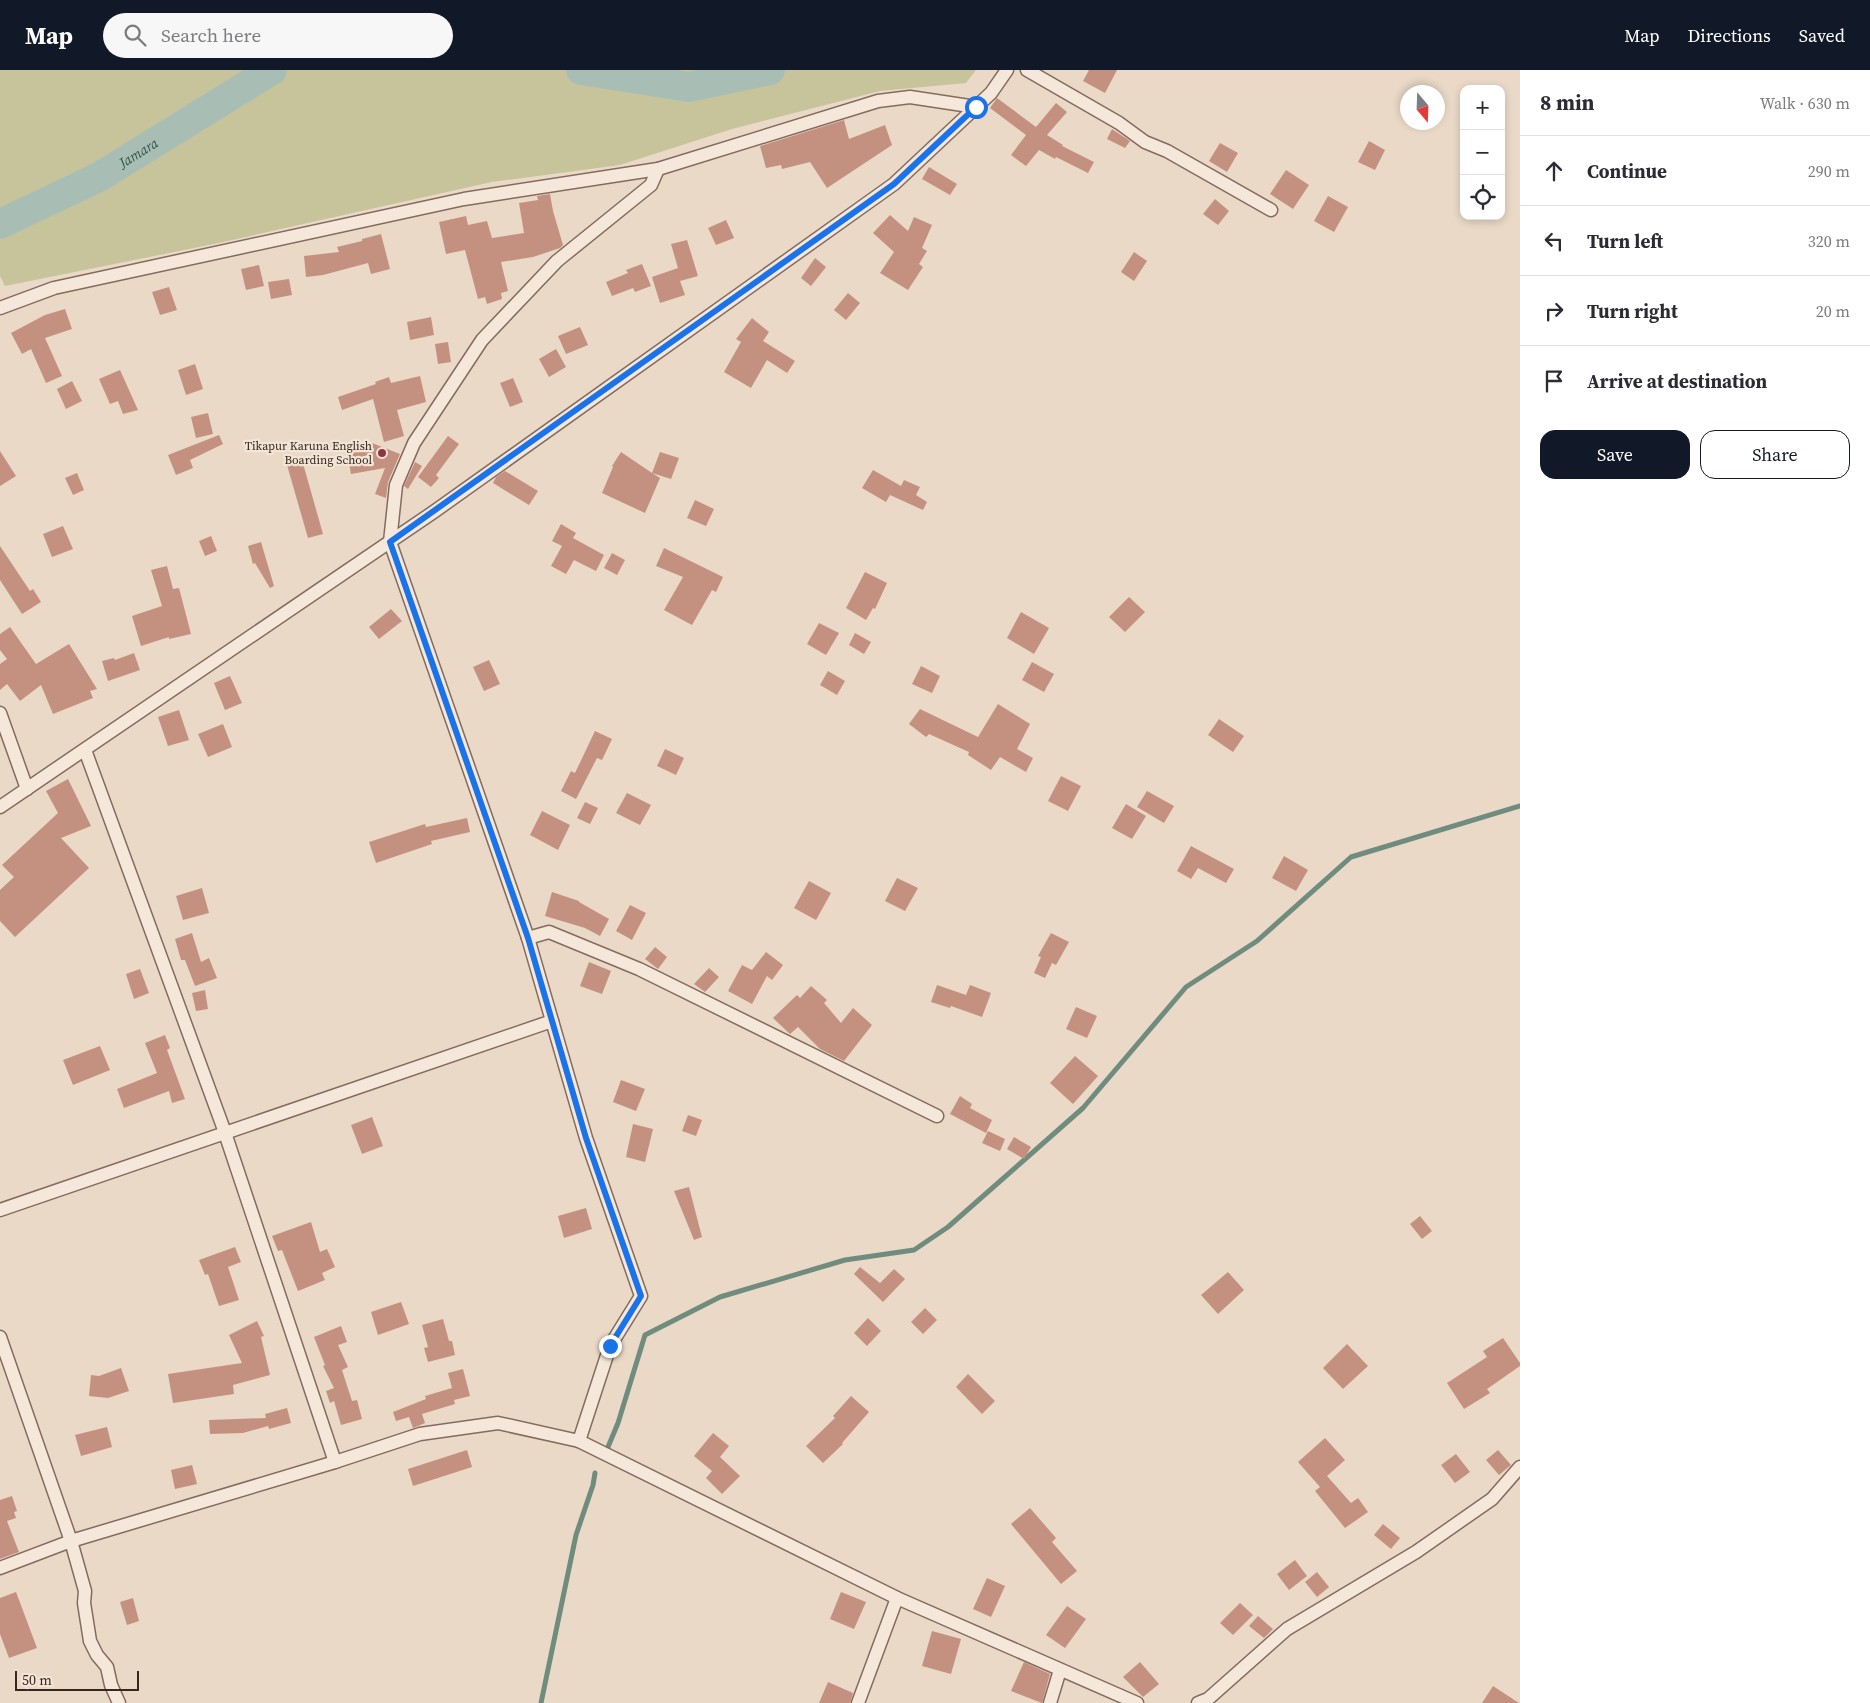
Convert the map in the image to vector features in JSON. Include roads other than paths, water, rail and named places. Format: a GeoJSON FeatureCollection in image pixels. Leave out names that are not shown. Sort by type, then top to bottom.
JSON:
{"type":"FeatureCollection","features":[{"type":"Feature","properties":{"kind":"street"},"geometry":{"type":"LineString","coordinates":[[0,807],[390,542],[894,184],[991,93],[1007,70]]}},
{"type":"Feature","properties":{"kind":"street"},"geometry":{"type":"LineString","coordinates":[[1027,70],[1119,123],[1145,142],[1167,151],[1271,210]]}},
{"type":"Feature","properties":{"kind":"street"},"geometry":{"type":"LineString","coordinates":[[0,308],[54,288],[464,199],[658,169],[878,101],[910,97],[976,107]]}},
{"type":"Feature","properties":{"kind":"street"},"geometry":{"type":"LineString","coordinates":[[579,1441],[610,1346],[641,1296],[586,1138],[528,938],[390,542],[396,485],[414,443],[482,340],[557,261],[651,185],[658,169]]}},
{"type":"Feature","properties":{"kind":"street"},"geometry":{"type":"LineString","coordinates":[[0,713],[27,789]]}},
{"type":"Feature","properties":{"kind":"street"},"geometry":{"type":"LineString","coordinates":[[85,750],[225,1133],[335,1462]]}},
{"type":"Feature","properties":{"kind":"street"},"geometry":{"type":"LineString","coordinates":[[528,938],[549,932],[639,970],[936,1116]]}},
{"type":"Feature","properties":{"kind":"street"},"geometry":{"type":"LineString","coordinates":[[0,1210],[552,1021]]}},
{"type":"Feature","properties":{"kind":"street"},"geometry":{"type":"LineString","coordinates":[[0,1337],[71,1542],[85,1591],[84,1603],[90,1641],[97,1655],[107,1667],[119,1703]]}},
{"type":"Feature","properties":{"kind":"street"},"geometry":{"type":"LineString","coordinates":[[0,1568],[71,1542],[335,1462],[420,1434],[498,1422],[579,1441],[897,1598],[1137,1703]]}},
{"type":"Feature","properties":{"kind":"street"},"geometry":{"type":"LineString","coordinates":[[1198,1703],[1208,1699],[1286,1629],[1416,1552],[1492,1499],[1520,1467]]}},
{"type":"Feature","properties":{"kind":"street"},"geometry":{"type":"LineString","coordinates":[[858,1703],[897,1598]]}},
{"type":"Feature","properties":{"kind":"street"},"geometry":{"type":"LineString","coordinates":[[1050,1703],[1060,1670]]}},
{"type":"Feature","properties":{"kind":"waterway","name":"Jamara"},"geometry":{"type":"LineString","coordinates":[[0,224],[99,177],[272,70]]}},
{"type":"Feature","properties":{"kind":"waterway","name":"Jamara"},"geometry":{"type":"LineString","coordinates":[[581,70],[689,87],[770,70]]}},
{"type":"Feature","properties":{"kind":"waterway"},"geometry":{"type":"LineString","coordinates":[[608,1447],[618,1423],[645,1335],[720,1297],[845,1260],[914,1250],[948,1227],[1083,1108],[1186,987],[1257,941],[1351,857],[1520,806]]}},
{"type":"Feature","properties":{"kind":"waterway"},"geometry":{"type":"LineString","coordinates":[[541,1703],[576,1535],[593,1485],[595,1473]]}},
{"type":"Feature","properties":{"kind":"place","name":"Tikapur Karuna English Boarding School"},"geometry":{"type":"Point","coordinates":[382,453]}}]}
